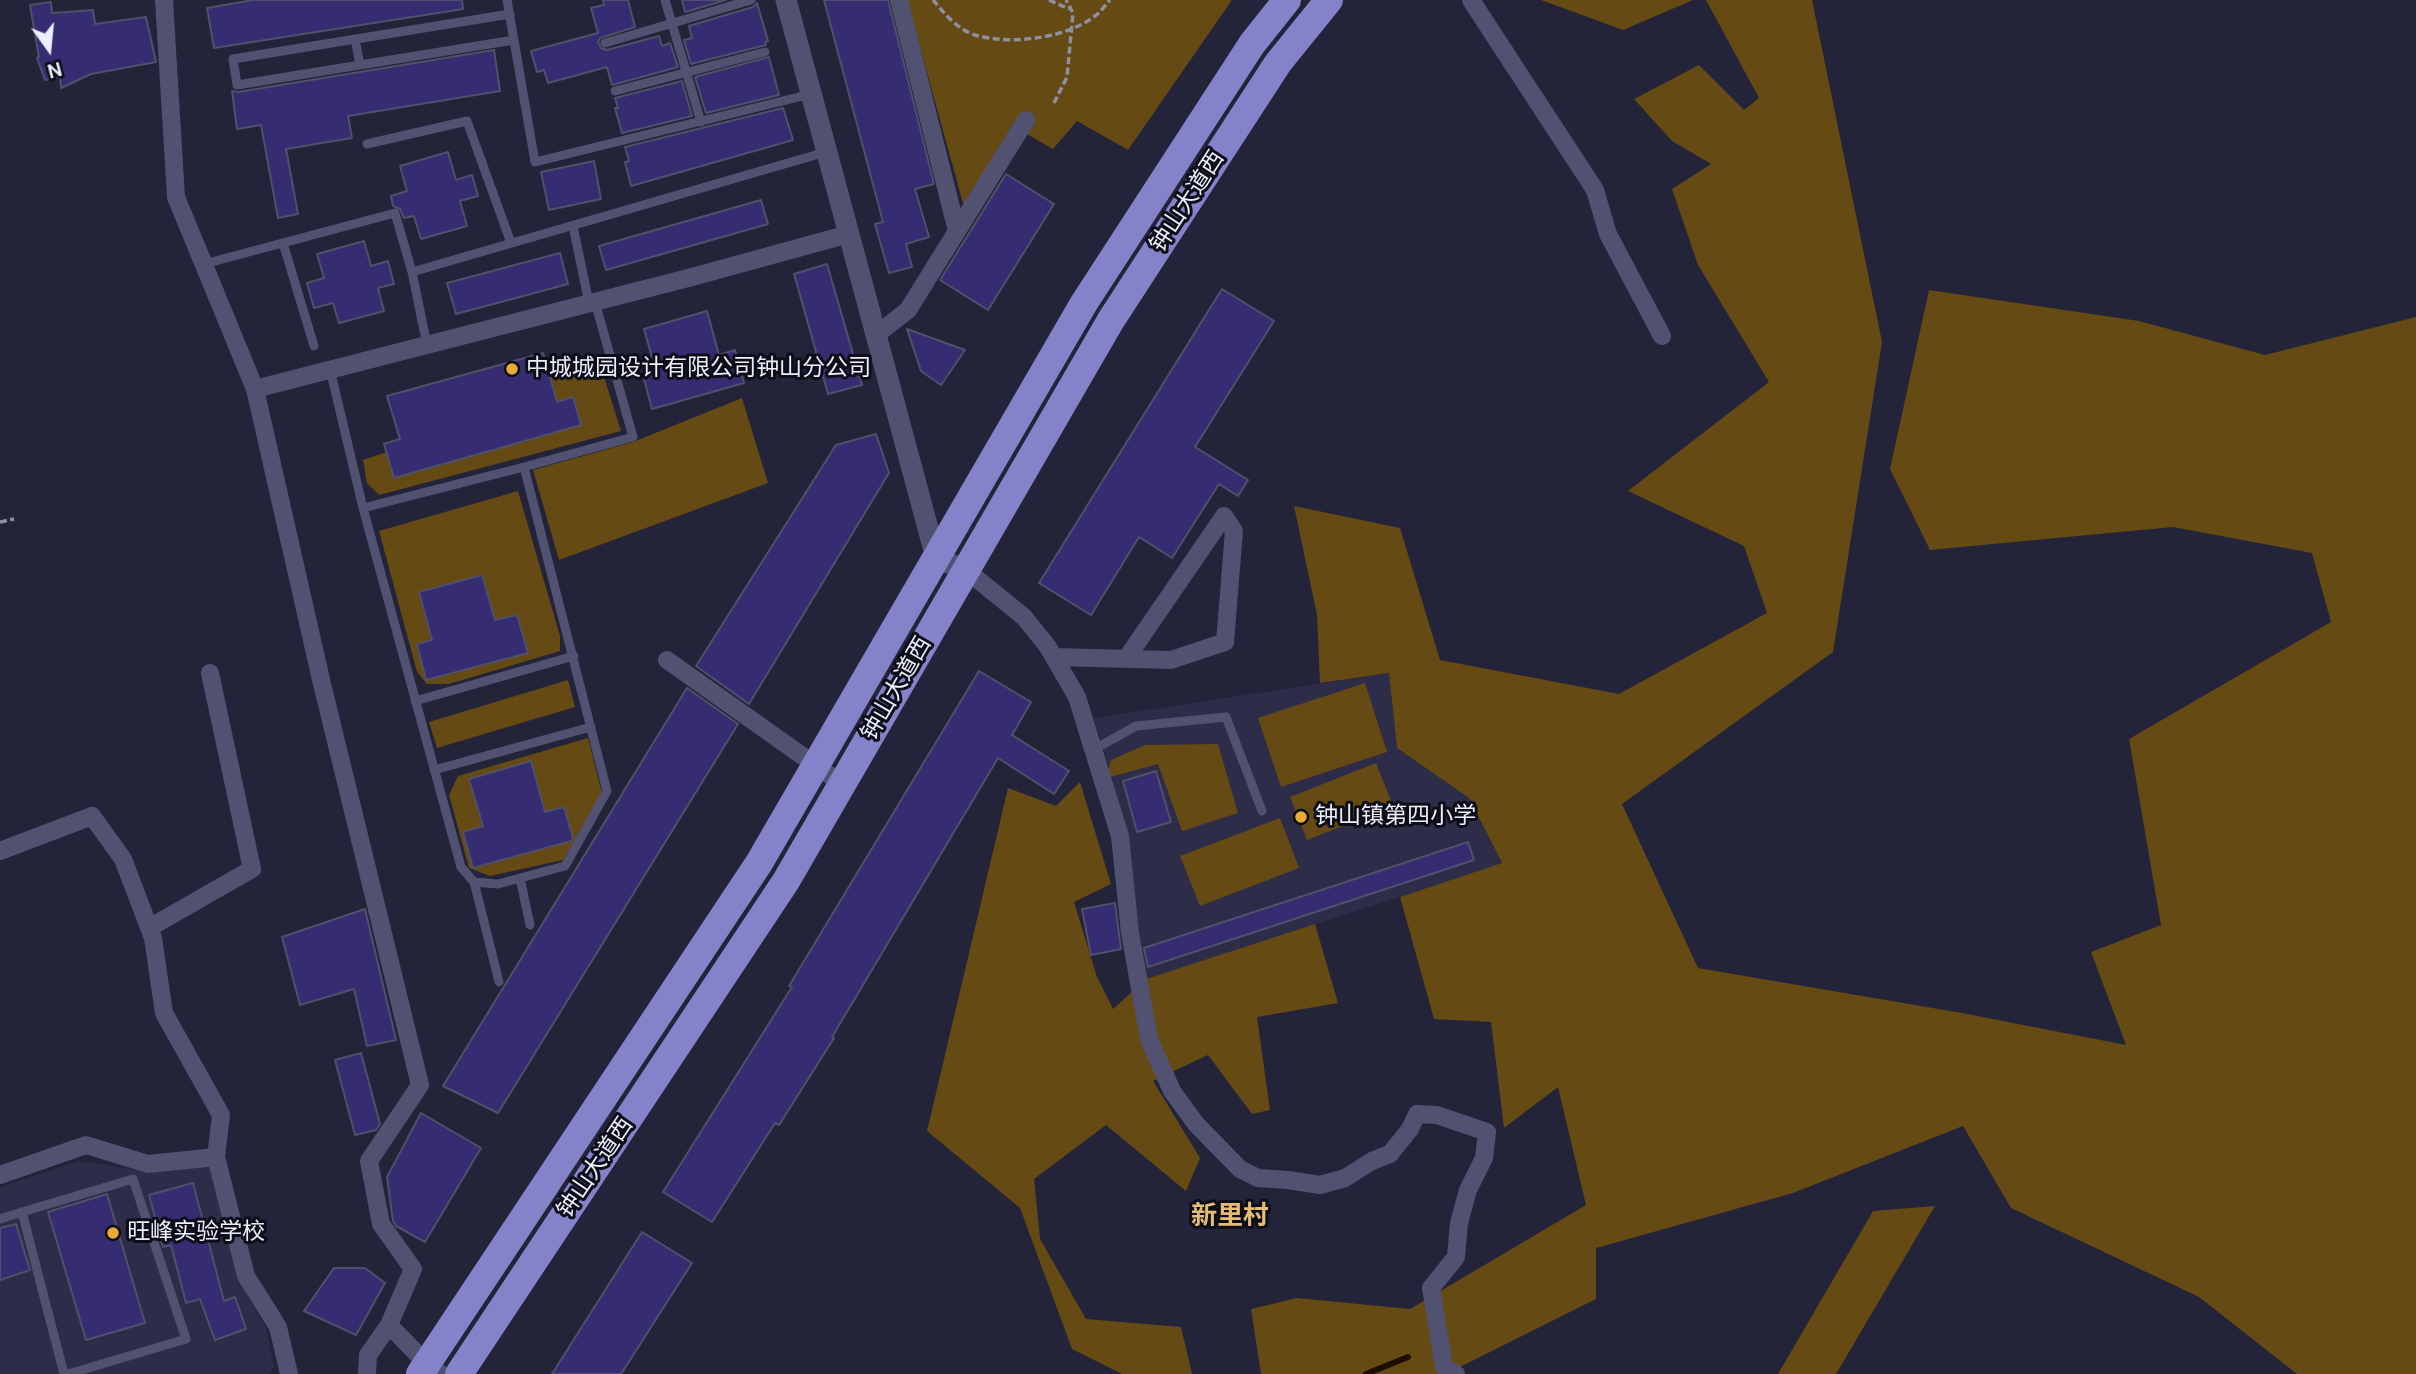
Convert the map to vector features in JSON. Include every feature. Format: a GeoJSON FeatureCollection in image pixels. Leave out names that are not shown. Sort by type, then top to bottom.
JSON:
{"type":"FeatureCollection","features":[{"type":"Feature","properties":{"kind":"highway","name":"钟山大道西"},"geometry":{"type":"LineString","coordinates":[[430,1371],[759,863],[1084,303],[1252,44],[1287,0]]}},
{"type":"Feature","properties":{"kind":"highway","name":"钟山大道西"},"geometry":{"type":"LineString","coordinates":[[459,1374],[786,881],[1111,320],[1278,63],[1329,0]]}},
{"type":"Feature","properties":{"kind":"street"},"geometry":{"type":"LineString","coordinates":[[164,0],[176,197],[255,389],[325,697],[420,1085],[369,1161],[381,1224],[413,1269],[388,1325],[369,1354],[367,1374]]}},
{"type":"Feature","properties":{"kind":"street"},"geometry":{"type":"LineString","coordinates":[[786,0],[936,558],[966,570],[1024,617],[1054,657],[1077,697],[1120,836],[1130,933],[1149,1039],[1172,1091],[1196,1124],[1240,1169],[1258,1178],[1320,1185],[1345,1178],[1372,1161],[1390,1154],[1410,1129],[1417,1114],[1437,1115],[1487,1132],[1484,1157],[1465,1201],[1456,1257],[1431,1288],[1444,1367],[1456,1374]]}},
{"type":"Feature","properties":{"kind":"street"},"geometry":{"type":"LineString","coordinates":[[899,0],[957,231]]}},
{"type":"Feature","properties":{"kind":"street"},"geometry":{"type":"LineString","coordinates":[[1471,0],[1595,190],[1608,234],[1662,337]]}},
{"type":"Feature","properties":{"kind":"street"},"geometry":{"type":"LineString","coordinates":[[876,335],[908,310],[1026,120]]}},
{"type":"Feature","properties":{"kind":"street"},"geometry":{"type":"LineString","coordinates":[[255,389],[849,234]]}},
{"type":"Feature","properties":{"kind":"street"},"geometry":{"type":"LineString","coordinates":[[1054,657],[1126,659],[1171,660],[1225,642],[1234,531],[1224,516],[1126,659]]}},
{"type":"Feature","properties":{"kind":"street"},"geometry":{"type":"LineString","coordinates":[[667,660],[842,785]]}},
{"type":"Feature","properties":{"kind":"street"},"geometry":{"type":"LineString","coordinates":[[149,928],[252,869],[210,673]]}},
{"type":"Feature","properties":{"kind":"street"},"geometry":{"type":"LineString","coordinates":[[0,851],[92,816],[122,859],[152,937],[164,1013],[221,1115],[216,1157],[246,1276],[278,1327],[289,1374]]}},
{"type":"Feature","properties":{"kind":"street"},"geometry":{"type":"LineString","coordinates":[[0,1175],[86,1145],[148,1164],[216,1157]]}},
{"type":"Feature","properties":{"kind":"street"},"geometry":{"type":"LineString","coordinates":[[388,1325],[430,1371]]}},
{"type":"Feature","properties":{"kind":"lane"},"geometry":{"type":"LineString","coordinates":[[507,0],[536,162],[811,94]]}},
{"type":"Feature","properties":{"kind":"lane"},"geometry":{"type":"LineString","coordinates":[[666,0],[701,122]]}},
{"type":"Feature","properties":{"kind":"lane"},"geometry":{"type":"LineString","coordinates":[[605,43],[751,0]]}},
{"type":"Feature","properties":{"kind":"lane"},"geometry":{"type":"LineString","coordinates":[[510,15],[233,59],[237,85],[514,40]]}},
{"type":"Feature","properties":{"kind":"lane"},"geometry":{"type":"LineString","coordinates":[[355,39],[360,65]]}},
{"type":"Feature","properties":{"kind":"lane"},"geometry":{"type":"LineString","coordinates":[[615,91],[765,52]]}},
{"type":"Feature","properties":{"kind":"lane"},"geometry":{"type":"LineString","coordinates":[[367,144],[467,121],[511,243]]}},
{"type":"Feature","properties":{"kind":"lane"},"geometry":{"type":"LineString","coordinates":[[412,272],[827,152]]}},
{"type":"Feature","properties":{"kind":"lane"},"geometry":{"type":"LineString","coordinates":[[204,264],[395,212],[412,272],[427,345]]}},
{"type":"Feature","properties":{"kind":"lane"},"geometry":{"type":"LineString","coordinates":[[363,508],[633,437],[592,303],[573,226]]}},
{"type":"Feature","properties":{"kind":"lane"},"geometry":{"type":"LineString","coordinates":[[283,243],[314,346]]}},
{"type":"Feature","properties":{"kind":"lane"},"geometry":{"type":"LineString","coordinates":[[330,369],[363,508],[434,770],[461,867],[474,882],[499,982]]}},
{"type":"Feature","properties":{"kind":"lane"},"geometry":{"type":"LineString","coordinates":[[474,882],[498,884],[565,866],[607,791],[524,467]]}},
{"type":"Feature","properties":{"kind":"lane"},"geometry":{"type":"LineString","coordinates":[[415,701],[574,656]]}},
{"type":"Feature","properties":{"kind":"lane"},"geometry":{"type":"LineString","coordinates":[[1093,750],[1136,726],[1226,717],[1262,811]]}},
{"type":"Feature","properties":{"kind":"lane"},"geometry":{"type":"LineString","coordinates":[[434,770],[591,727]]}},
{"type":"Feature","properties":{"kind":"lane"},"geometry":{"type":"LineString","coordinates":[[520,878],[530,925]]}},
{"type":"Feature","properties":{"kind":"lane"},"geometry":{"type":"LineString","coordinates":[[0,1219],[22,1212],[133,1179],[186,1339],[66,1374],[22,1212]]}},
{"type":"Feature","properties":{"kind":"path"},"geometry":{"type":"LineString","coordinates":[[933,0],[949,19],[972,34],[999,38],[1048,37],[1072,29],[1097,16],[1110,0]]}},
{"type":"Feature","properties":{"kind":"path"},"geometry":{"type":"LineString","coordinates":[[1049,0],[1071,9]]}},
{"type":"Feature","properties":{"kind":"path"},"geometry":{"type":"LineString","coordinates":[[1054,103],[1067,77],[1073,13],[1066,0]]}},
{"type":"Feature","properties":{"kind":"path"},"geometry":{"type":"LineString","coordinates":[[0,522],[14,519]]}},
{"type":"Feature","properties":{"kind":"shaded area"},"geometry":{"type":"Polygon","coordinates":[[[907,0],[1232,0],[1128,150],[1077,121],[1053,149],[1013,126],[964,207],[907,0]]]}},
{"type":"Feature","properties":{"kind":"shaded area"},"geometry":{"type":"Polygon","coordinates":[[[1541,0],[1693,0],[1623,30],[1541,0]]]}},
{"type":"Feature","properties":{"kind":"shaded area"},"geometry":{"type":"Polygon","coordinates":[[[1706,0],[1812,0],[1882,342],[1833,652],[1622,804],[1698,968],[1962,1013],[2126,1045],[2091,952],[2161,925],[2129,739],[2331,622],[2312,553],[2173,527],[1930,550],[1890,469],[1929,290],[2139,321],[2265,355],[2416,317],[2416,1374],[2297,1374],[2199,1297],[2011,1208],[1963,1126],[1793,1193],[1596,1248],[1596,1299],[1446,1374],[1261,1374],[1251,1309],[1297,1298],[1410,1309],[1586,1205],[1558,1087],[1504,1128],[1491,1022],[1434,1019],[1400,897],[1502,863],[1469,798],[1397,748],[1389,673],[1320,683],[1317,615],[1294,506],[1400,528],[1440,660],[1619,694],[1767,613],[1744,546],[1628,491],[1769,382],[1698,265],[1672,189],[1711,164],[1672,141],[1634,99],[1699,65],[1744,110],[1759,98],[1706,0]]]}},
{"type":"Feature","properties":{"kind":"shaded area"},"geometry":{"type":"Polygon","coordinates":[[[598,358],[621,431],[379,495],[367,483],[363,460],[387,452],[395,478],[581,425],[573,397],[546,404],[549,373],[598,358]]]}},
{"type":"Feature","properties":{"kind":"shaded area"},"geometry":{"type":"Polygon","coordinates":[[[742,398],[768,483],[559,560],[533,470],[633,442],[742,398]]]}},
{"type":"Feature","properties":{"kind":"shaded area"},"geometry":{"type":"Polygon","coordinates":[[[518,491],[560,636],[560,651],[449,684],[427,684],[417,672],[379,531],[518,491]]]}},
{"type":"Feature","properties":{"kind":"shaded area","name":"钟山镇第四小学"},"geometry":{"type":"Polygon","coordinates":[[[1389,673],[1397,748],[1469,798],[1502,864],[1146,979],[1135,923],[1129,835],[1094,718],[1389,673]]]}},
{"type":"Feature","properties":{"kind":"shaded area"},"geometry":{"type":"Polygon","coordinates":[[[568,680],[575,707],[437,748],[429,722],[568,680]]]}},
{"type":"Feature","properties":{"kind":"shaded area"},"geometry":{"type":"Polygon","coordinates":[[[1365,683],[1387,752],[1281,787],[1258,718],[1365,683]]]}},
{"type":"Feature","properties":{"kind":"shaded area"},"geometry":{"type":"Polygon","coordinates":[[[588,738],[602,793],[563,860],[490,876],[469,868],[449,795],[458,776],[588,738]]]}},
{"type":"Feature","properties":{"kind":"shaded area"},"geometry":{"type":"Polygon","coordinates":[[[1218,744],[1238,813],[1182,831],[1158,764],[1110,777],[1108,771],[1111,760],[1145,745],[1218,744]]]}},
{"type":"Feature","properties":{"kind":"shaded area"},"geometry":{"type":"Polygon","coordinates":[[[1376,763],[1393,806],[1307,840],[1290,797],[1376,763]]]}},
{"type":"Feature","properties":{"kind":"shaded area"},"geometry":{"type":"Polygon","coordinates":[[[1080,782],[1111,884],[1074,902],[1097,977],[1113,1009],[1146,979],[1315,924],[1338,1003],[1257,1017],[1270,1110],[1252,1114],[1208,1055],[1153,1081],[1200,1158],[1186,1191],[1106,1125],[1034,1179],[1040,1239],[1086,1319],[1181,1327],[1192,1374],[1122,1374],[1072,1349],[1020,1208],[927,1131],[1008,788],[1056,806],[1080,782]]]}},
{"type":"Feature","properties":{"kind":"shaded area"},"geometry":{"type":"Polygon","coordinates":[[[1280,818],[1299,868],[1200,906],[1180,856],[1280,818]]]}},
{"type":"Feature","properties":{"kind":"shaded area","name":"旺峰实验学校"},"geometry":{"type":"Polygon","coordinates":[[[79,1161],[145,1171],[209,1163],[238,1280],[266,1328],[274,1367],[269,1374],[0,1374],[0,1187],[79,1161]]]}},
{"type":"Feature","properties":{"kind":"shaded area"},"geometry":{"type":"Polygon","coordinates":[[[1935,1206],[1836,1374],[1778,1374],[1873,1211],[1935,1206]]]}},
{"type":"Feature","properties":{"kind":"building"},"geometry":{"type":"Polygon","coordinates":[[[253,0],[462,0],[463,9],[214,48],[207,8],[253,0]]]}},
{"type":"Feature","properties":{"kind":"building"},"geometry":{"type":"Polygon","coordinates":[[[603,0],[628,0],[635,27],[600,38],[598,42],[601,48],[607,50],[659,36],[662,46],[670,43],[678,67],[612,85],[607,67],[548,83],[544,70],[537,72],[531,51],[598,33],[591,8],[604,5],[603,0]]]}},
{"type":"Feature","properties":{"kind":"building"},"geometry":{"type":"Polygon","coordinates":[[[682,0],[726,0],[685,12],[682,0]]]}},
{"type":"Feature","properties":{"kind":"building"},"geometry":{"type":"Polygon","coordinates":[[[824,0],[888,0],[934,184],[915,189],[929,237],[906,244],[912,267],[889,273],[875,224],[883,222],[824,0]]]}},
{"type":"Feature","properties":{"kind":"building"},"geometry":{"type":"Polygon","coordinates":[[[51,2],[52,13],[93,10],[95,24],[146,17],[156,62],[91,74],[61,88],[60,77],[45,80],[37,58],[39,57],[30,5],[51,2]]]}},
{"type":"Feature","properties":{"kind":"building"},"geometry":{"type":"Polygon","coordinates":[[[757,3],[768,41],[765,42],[766,45],[691,64],[684,40],[692,38],[689,26],[753,7],[757,3]]]}},
{"type":"Feature","properties":{"kind":"building"},"geometry":{"type":"Polygon","coordinates":[[[494,50],[500,91],[348,116],[352,138],[286,149],[298,214],[278,218],[261,125],[237,129],[232,91],[494,50]]]}},
{"type":"Feature","properties":{"kind":"building"},"geometry":{"type":"Polygon","coordinates":[[[769,57],[779,95],[706,113],[695,77],[769,57]]]}},
{"type":"Feature","properties":{"kind":"building"},"geometry":{"type":"Polygon","coordinates":[[[682,81],[692,116],[622,133],[615,98],[682,81]]]}},
{"type":"Feature","properties":{"kind":"building"},"geometry":{"type":"Polygon","coordinates":[[[783,108],[793,140],[631,186],[625,162],[629,161],[625,147],[783,108]]]}},
{"type":"Feature","properties":{"kind":"building"},"geometry":{"type":"Polygon","coordinates":[[[448,152],[456,180],[472,175],[478,196],[460,201],[467,226],[421,239],[414,216],[404,218],[400,209],[393,206],[391,196],[407,191],[400,166],[448,152]]]}},
{"type":"Feature","properties":{"kind":"building"},"geometry":{"type":"Polygon","coordinates":[[[594,161],[601,199],[549,210],[541,172],[594,161]]]}},
{"type":"Feature","properties":{"kind":"building"},"geometry":{"type":"Polygon","coordinates":[[[1006,174],[1054,204],[988,310],[940,280],[1006,174]]]}},
{"type":"Feature","properties":{"kind":"building"},"geometry":{"type":"Polygon","coordinates":[[[761,200],[768,224],[606,270],[599,246],[761,200]]]}},
{"type":"Feature","properties":{"kind":"building"},"geometry":{"type":"Polygon","coordinates":[[[364,241],[371,266],[388,261],[394,284],[378,288],[384,311],[339,323],[333,303],[314,308],[307,283],[324,278],[317,254],[364,241]]]}},
{"type":"Feature","properties":{"kind":"building"},"geometry":{"type":"Polygon","coordinates":[[[560,253],[568,284],[456,314],[447,283],[560,253]]]}},
{"type":"Feature","properties":{"kind":"building"},"geometry":{"type":"Polygon","coordinates":[[[827,264],[862,385],[828,394],[794,274],[827,264]]]}},
{"type":"Feature","properties":{"kind":"building"},"geometry":{"type":"Polygon","coordinates":[[[1222,289],[1274,321],[1195,447],[1248,480],[1238,496],[1219,484],[1172,558],[1139,537],[1091,615],[1039,583],[1222,289]]]}},
{"type":"Feature","properties":{"kind":"building"},"geometry":{"type":"Polygon","coordinates":[[[707,311],[719,355],[735,350],[744,383],[652,409],[643,375],[656,372],[644,329],[707,311]]]}},
{"type":"Feature","properties":{"kind":"building"},"geometry":{"type":"Polygon","coordinates":[[[907,329],[965,350],[941,385],[921,371],[907,329]]]}},
{"type":"Feature","properties":{"kind":"building"},"geometry":{"type":"Polygon","coordinates":[[[543,353],[557,402],[573,397],[581,425],[394,478],[384,444],[400,439],[387,396],[543,353]]]}},
{"type":"Feature","properties":{"kind":"building"},"geometry":{"type":"Polygon","coordinates":[[[876,434],[889,473],[749,704],[696,666],[836,445],[876,434]]]}},
{"type":"Feature","properties":{"kind":"building"},"geometry":{"type":"Polygon","coordinates":[[[482,575],[495,620],[517,615],[528,653],[426,680],[417,644],[432,640],[419,592],[482,575]]]}},
{"type":"Feature","properties":{"kind":"building"},"geometry":{"type":"Polygon","coordinates":[[[979,671],[1031,702],[1012,735],[1069,771],[1054,794],[998,758],[832,1037],[834,1038],[779,1125],[775,1123],[712,1222],[663,1192],[792,987],[789,986],[979,671]]]}},
{"type":"Feature","properties":{"kind":"building"},"geometry":{"type":"Polygon","coordinates":[[[687,688],[738,724],[498,1113],[443,1086],[687,688]]]}},
{"type":"Feature","properties":{"kind":"building"},"geometry":{"type":"Polygon","coordinates":[[[531,761],[545,812],[564,807],[573,838],[571,841],[473,868],[463,832],[483,826],[469,779],[531,761]]]}},
{"type":"Feature","properties":{"kind":"building"},"geometry":{"type":"Polygon","coordinates":[[[1156,771],[1171,822],[1137,832],[1123,781],[1156,771]]]}},
{"type":"Feature","properties":{"kind":"building"},"geometry":{"type":"Polygon","coordinates":[[[1468,842],[1474,860],[1148,967],[1144,948],[1468,842]]]}},
{"type":"Feature","properties":{"kind":"building"},"geometry":{"type":"Polygon","coordinates":[[[1115,903],[1121,949],[1091,955],[1082,909],[1115,903]]]}},
{"type":"Feature","properties":{"kind":"building"},"geometry":{"type":"Polygon","coordinates":[[[365,909],[396,1040],[367,1046],[354,989],[300,1005],[282,937],[365,909]]]}},
{"type":"Feature","properties":{"kind":"building"},"geometry":{"type":"Polygon","coordinates":[[[361,1053],[380,1124],[376,1130],[355,1135],[335,1060],[361,1053]]]}},
{"type":"Feature","properties":{"kind":"building"},"geometry":{"type":"Polygon","coordinates":[[[421,1113],[481,1148],[425,1242],[396,1226],[393,1221],[387,1177],[421,1113]]]}},
{"type":"Feature","properties":{"kind":"building"},"geometry":{"type":"Polygon","coordinates":[[[193,1183],[224,1301],[235,1297],[246,1329],[215,1340],[200,1299],[186,1303],[171,1245],[163,1247],[149,1195],[193,1183]]]}},
{"type":"Feature","properties":{"kind":"building"},"geometry":{"type":"Polygon","coordinates":[[[107,1194],[145,1323],[86,1340],[48,1212],[107,1194]]]}},
{"type":"Feature","properties":{"kind":"building"},"geometry":{"type":"Polygon","coordinates":[[[16,1224],[30,1270],[0,1280],[0,1228],[16,1224]]]}},
{"type":"Feature","properties":{"kind":"building"},"geometry":{"type":"Polygon","coordinates":[[[642,1232],[692,1263],[621,1374],[552,1374],[642,1232]]]}},
{"type":"Feature","properties":{"kind":"building"},"geometry":{"type":"Polygon","coordinates":[[[334,1268],[365,1268],[385,1283],[356,1335],[304,1311],[334,1268]]]}},
{"type":"Feature","properties":{"kind":"waterway"},"geometry":{"type":"LineString","coordinates":[[1366,1374],[1408,1357]]}},
{"type":"Feature","properties":{"kind":"place","name":"中城城园设计有限公司钟山分公司"},"geometry":{"type":"Point","coordinates":[512,369]}},
{"type":"Feature","properties":{"kind":"place","name":"钟山镇第四小学"},"geometry":{"type":"Point","coordinates":[1301,817]}},
{"type":"Feature","properties":{"kind":"place","name":"旺峰实验学校"},"geometry":{"type":"Point","coordinates":[113,1233]}},
{"type":"Feature","properties":{"kind":"district","name":"新里村"},"geometry":{"type":"Point","coordinates":[1230,1217]}}]}
